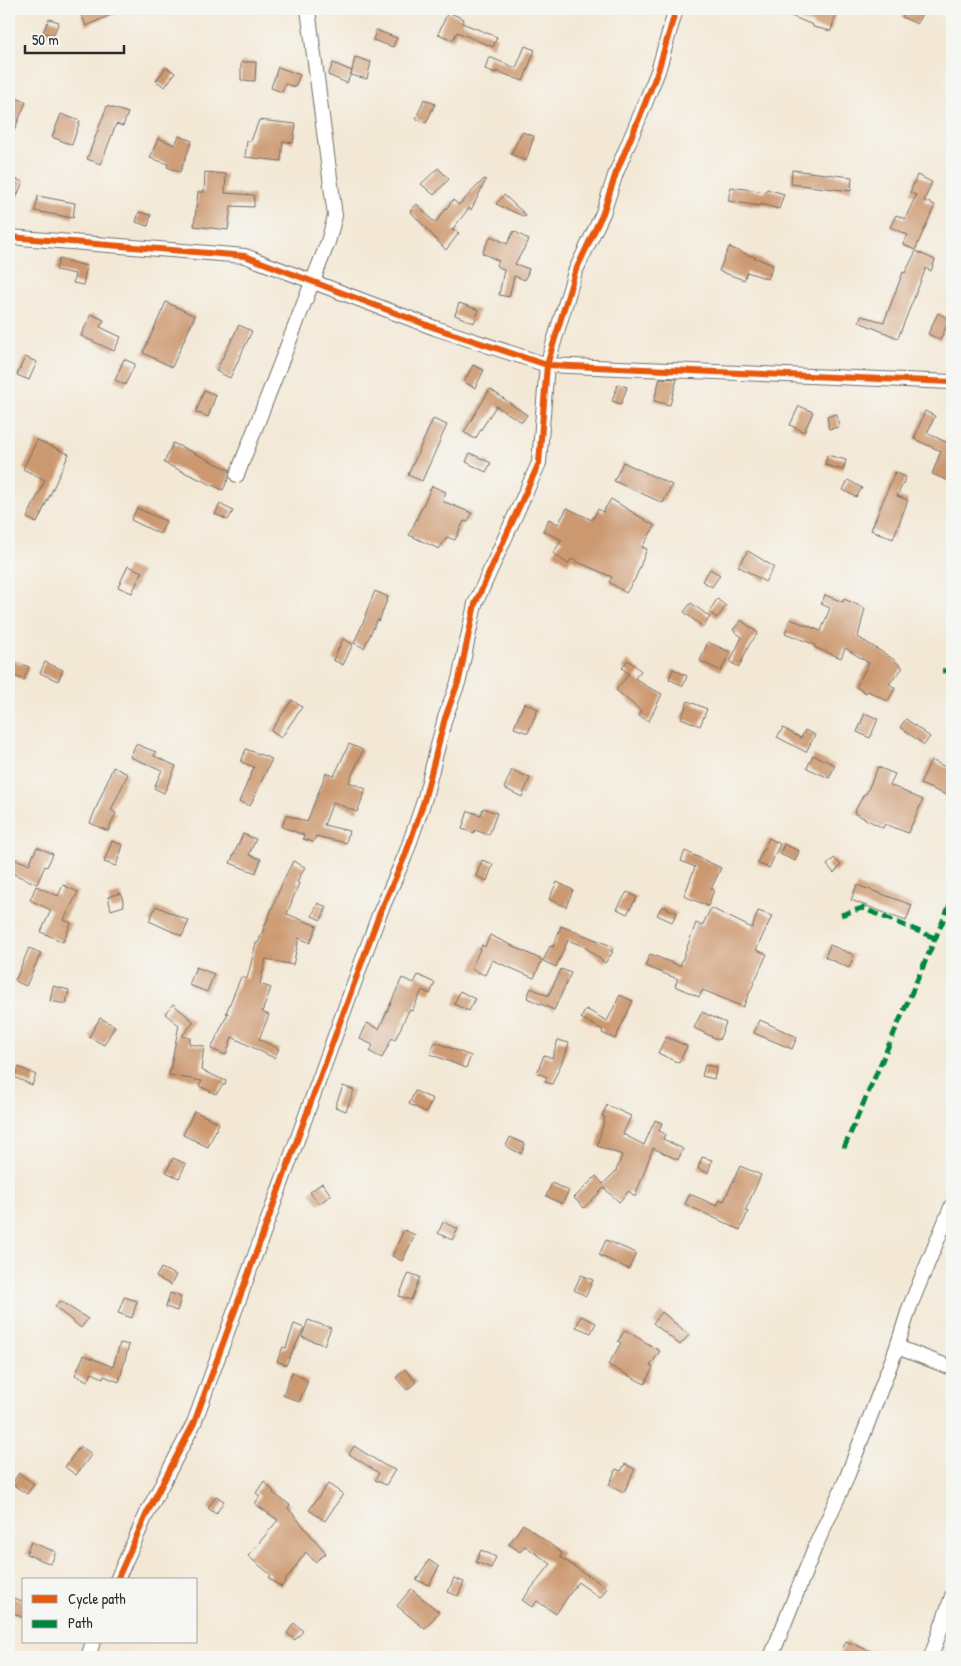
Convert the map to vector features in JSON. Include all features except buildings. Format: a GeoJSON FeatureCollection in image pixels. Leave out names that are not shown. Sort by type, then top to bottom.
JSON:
{"type":"FeatureCollection","features":[{"type":"Feature","properties":{"kind":"street"},"geometry":{"type":"LineString","coordinates":[[237,475],[328,242],[335,216],[308,9]]}},
{"type":"Feature","properties":{"kind":"street"},"geometry":{"type":"LineString","coordinates":[[118,1578],[147,1513],[194,1423],[380,915],[405,856],[424,801],[445,718],[459,680],[475,604],[539,463],[547,365],[574,272],[603,213],[616,173],[658,72],[672,11]]}},
{"type":"Feature","properties":{"kind":"street"},"geometry":{"type":"LineString","coordinates":[[9,236],[245,256],[435,328],[547,365],[952,382]]}},
{"type":"Feature","properties":{"kind":"street"},"geometry":{"type":"LineString","coordinates":[[771,1657],[815,1547],[845,1482],[897,1347],[910,1306],[951,1213]]}},
{"type":"Feature","properties":{"kind":"street"},"geometry":{"type":"LineString","coordinates":[[897,1347],[952,1368]]}},
{"type":"Feature","properties":{"kind":"street"},"geometry":{"type":"LineString","coordinates":[[931,1657],[952,1596]]}},
{"type":"Feature","properties":{"kind":"street"},"geometry":{"type":"LineString","coordinates":[[88,1657],[92,1644]]}},
{"type":"Feature","properties":{"kind":"marked path"},"geometry":{"type":"LineString","coordinates":[[942,671],[952,670]]}},
{"type":"Feature","properties":{"kind":"marked path"},"geometry":{"type":"LineString","coordinates":[[844,1148],[952,900]]}},
{"type":"Feature","properties":{"kind":"marked path"},"geometry":{"type":"LineString","coordinates":[[841,915],[862,908],[935,938]]}},
{"type":"Feature","properties":{"kind":"cycle path"},"geometry":{"type":"LineString","coordinates":[[118,1578],[147,1513],[194,1423],[379,915],[405,856],[424,801],[445,718],[459,680],[475,604],[539,463],[547,365],[575,272],[603,213],[616,173],[658,71],[676,9]]}},
{"type":"Feature","properties":{"kind":"cycle path"},"geometry":{"type":"LineString","coordinates":[[9,237],[245,256],[435,328],[547,365],[952,382]]}}]}
